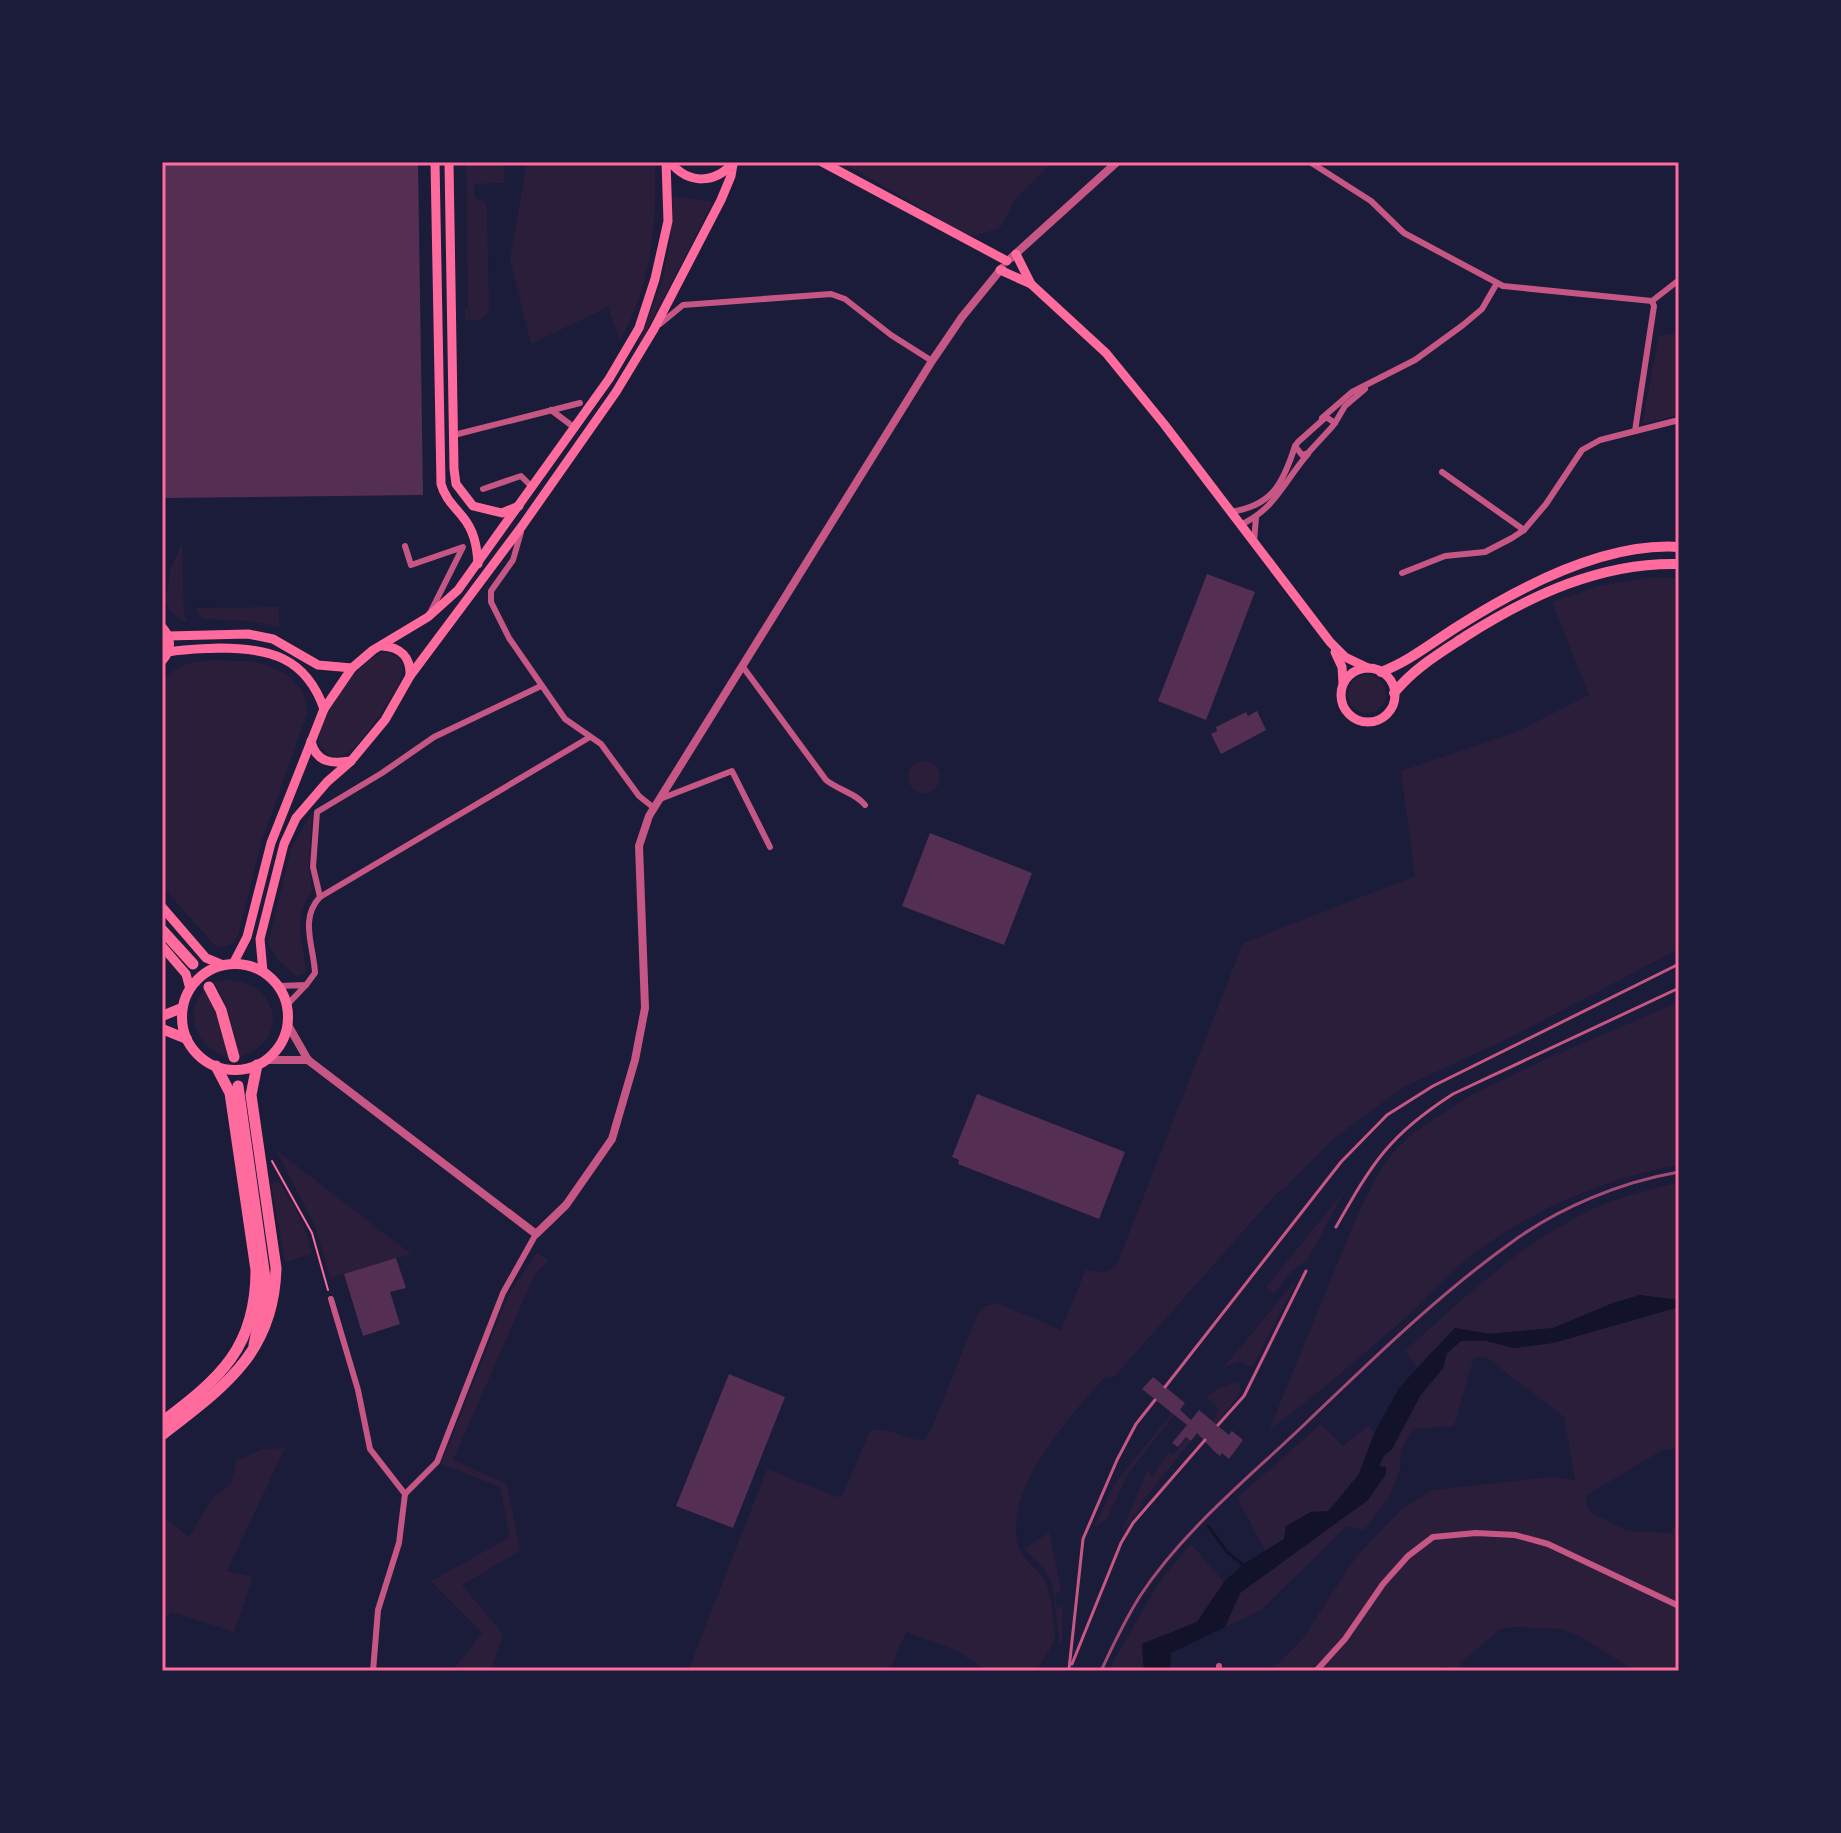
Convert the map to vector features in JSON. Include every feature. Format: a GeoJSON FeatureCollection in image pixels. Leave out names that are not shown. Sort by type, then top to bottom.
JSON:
{"type":"FeatureCollection","features":[{"type":"Feature","properties":{"kind":"highway"},"geometry":{"type":"LineString","coordinates":[[162,930],[193,964]]}},
{"type":"Feature","properties":{"kind":"highway"},"geometry":{"type":"LineString","coordinates":[[209,987],[221,1010],[234,1057]]}},
{"type":"Feature","properties":{"kind":"highway"},"geometry":{"type":"LineString","coordinates":[[162,1435],[230,1379],[265,1333],[275,1296],[276,1268],[251,1095],[262,1062]]}},
{"type":"Feature","properties":{"kind":"highway"},"geometry":{"type":"LineString","coordinates":[[162,1422],[223,1372],[246,1332],[256,1296],[256,1270],[230,1093],[216,1066]]}},
{"type":"Feature","properties":{"kind":"highway"},"geometry":{"type":"LineString","coordinates":[[238,1086],[266,1285],[254,1345]]}},
{"type":"Feature","properties":{"kind":"main road"},"geometry":{"type":"LineString","coordinates":[[435,162],[441,484],[444,494],[464,517],[473,535],[478,564]]}},
{"type":"Feature","properties":{"kind":"main road"},"geometry":{"type":"LineString","coordinates":[[449,162],[456,484],[473,506],[487,511],[502,513],[519,506]]}},
{"type":"Feature","properties":{"kind":"main road"},"geometry":{"type":"LineString","coordinates":[[668,162],[693,179],[707,180],[721,175],[733,163]]}},
{"type":"Feature","properties":{"kind":"main road"},"geometry":{"type":"LineString","coordinates":[[162,907],[206,958],[228,964],[243,964],[263,972],[278,986],[287,1005],[288,1025],[280,1045],[262,1062],[237,1070],[216,1066],[199,1055],[183,1029],[182,1008],[190,989],[204,974],[228,964],[247,937],[271,843],[324,709],[352,668],[428,617],[458,590],[609,379],[639,328],[655,279],[668,221],[668,162]]}},
{"type":"Feature","properties":{"kind":"main road"},"geometry":{"type":"LineString","coordinates":[[822,162],[1031,284],[1083,330],[1124,373],[1330,642],[1345,657],[1381,672],[1390,680],[1394,693]]}},
{"type":"Feature","properties":{"kind":"main road"},"geometry":{"type":"LineString","coordinates":[[263,972],[260,939],[284,844],[296,818],[385,720],[410,676],[522,526],[616,392],[654,329],[721,200],[733,163]]}},
{"type":"Feature","properties":{"kind":"main road"},"geometry":{"type":"LineString","coordinates":[[1016,254],[1031,284]]}},
{"type":"Feature","properties":{"kind":"main road"},"geometry":{"type":"LineString","coordinates":[[1381,672],[1409,659],[1500,600],[1540,580],[1601,559],[1641,550],[1679,547]]}},
{"type":"Feature","properties":{"kind":"main road"},"geometry":{"type":"LineString","coordinates":[[1330,642],[1342,667],[1341,697],[1345,710],[1367,722],[1379,719],[1389,711],[1394,693],[1416,669],[1532,597],[1591,577],[1641,566],[1679,564]]}},
{"type":"Feature","properties":{"kind":"main road"},"geometry":{"type":"LineString","coordinates":[[324,709],[311,680],[291,662],[270,652],[246,648],[184,649],[165,656],[165,632],[248,634],[273,639],[318,665],[352,668]]}},
{"type":"Feature","properties":{"kind":"main road"},"geometry":{"type":"LineString","coordinates":[[382,646],[399,650],[407,658],[411,665],[410,676]]}},
{"type":"Feature","properties":{"kind":"main road"},"geometry":{"type":"LineString","coordinates":[[1343,685],[1349,676],[1368,668]]}},
{"type":"Feature","properties":{"kind":"main road"},"geometry":{"type":"LineString","coordinates":[[310,738],[320,758],[331,763],[351,761]]}},
{"type":"Feature","properties":{"kind":"main road"},"geometry":{"type":"LineString","coordinates":[[162,946],[186,974],[190,989]]}},
{"type":"Feature","properties":{"kind":"main road"},"geometry":{"type":"LineString","coordinates":[[162,1016],[182,1008]]}},
{"type":"Feature","properties":{"kind":"main road"},"geometry":{"type":"LineString","coordinates":[[162,1029],[187,1039]]}},
{"type":"Feature","properties":{"kind":"street"},"geometry":{"type":"LineString","coordinates":[[373,1671],[378,1610],[399,1543],[405,1494],[437,1462],[503,1293],[536,1234],[566,1205],[612,1139],[635,1060],[645,1008],[639,846],[654,808],[962,317],[1003,266],[1117,162]]}},
{"type":"Feature","properties":{"kind":"street"},"geometry":{"type":"LineString","coordinates":[[1310,162],[1371,201],[1404,233],[1503,286],[1652,301],[1679,280]]}},
{"type":"Feature","properties":{"kind":"street"},"geometry":{"type":"LineString","coordinates":[[677,282],[678,297],[683,305]]}},
{"type":"Feature","properties":{"kind":"street"},"geometry":{"type":"LineString","coordinates":[[1230,512],[1249,510],[1273,493],[1281,484],[1295,446],[1322,418],[1345,398],[1415,360],[1463,325],[1482,309],[1497,283]]}},
{"type":"Feature","properties":{"kind":"street"},"geometry":{"type":"LineString","coordinates":[[654,329],[683,305],[838,295],[932,361]]}},
{"type":"Feature","properties":{"kind":"street"},"geometry":{"type":"LineString","coordinates":[[1635,431],[1649,350],[1652,301]]}},
{"type":"Feature","properties":{"kind":"street"},"geometry":{"type":"LineString","coordinates":[[1240,525],[1256,517],[1283,491],[1345,406],[1371,384]]}},
{"type":"Feature","properties":{"kind":"street"},"geometry":{"type":"LineString","coordinates":[[454,435],[580,403]]}},
{"type":"Feature","properties":{"kind":"street"},"geometry":{"type":"LineString","coordinates":[[551,410],[575,428]]}},
{"type":"Feature","properties":{"kind":"street"},"geometry":{"type":"LineString","coordinates":[[1322,418],[1332,418],[1335,423]]}},
{"type":"Feature","properties":{"kind":"street"},"geometry":{"type":"LineString","coordinates":[[1402,573],[1445,556],[1485,552],[1524,530],[1546,504],[1582,450],[1600,440],[1679,420]]}},
{"type":"Feature","properties":{"kind":"street"},"geometry":{"type":"LineString","coordinates":[[1295,446],[1302,455],[1313,448]]}},
{"type":"Feature","properties":{"kind":"street"},"geometry":{"type":"LineString","coordinates":[[1442,472],[1524,530]]}},
{"type":"Feature","properties":{"kind":"street"},"geometry":{"type":"LineString","coordinates":[[483,489],[521,476],[532,487]]}},
{"type":"Feature","properties":{"kind":"street"},"geometry":{"type":"LineString","coordinates":[[1255,545],[1253,531],[1256,517]]}},
{"type":"Feature","properties":{"kind":"street"},"geometry":{"type":"LineString","coordinates":[[522,526],[513,560],[491,591],[490,598],[509,638],[565,719],[601,744],[639,796],[654,808]]}},
{"type":"Feature","properties":{"kind":"street"},"geometry":{"type":"LineString","coordinates":[[405,546],[411,565],[463,547],[428,617]]}},
{"type":"Feature","properties":{"kind":"street"},"geometry":{"type":"LineString","coordinates":[[448,577],[458,590]]}},
{"type":"Feature","properties":{"kind":"street"},"geometry":{"type":"LineString","coordinates":[[743,667],[826,780],[836,789],[860,798],[865,805]]}},
{"type":"Feature","properties":{"kind":"street"},"geometry":{"type":"LineString","coordinates":[[320,897],[313,867],[317,812],[434,737],[541,686]]}},
{"type":"Feature","properties":{"kind":"street"},"geometry":{"type":"LineString","coordinates":[[287,1005],[315,973],[308,921],[313,904],[320,897],[590,737]]}},
{"type":"Feature","properties":{"kind":"street"},"geometry":{"type":"LineString","coordinates":[[660,799],[732,771],[770,847]]}},
{"type":"Feature","properties":{"kind":"street"},"geometry":{"type":"LineString","coordinates":[[278,986],[306,985]]}},
{"type":"Feature","properties":{"kind":"street"},"geometry":{"type":"LineString","coordinates":[[288,1025],[308,1060],[536,1234]]}},
{"type":"Feature","properties":{"kind":"street"},"geometry":{"type":"LineString","coordinates":[[262,1062],[308,1060]]}},
{"type":"Feature","properties":{"kind":"street"},"geometry":{"type":"LineString","coordinates":[[331,1299],[358,1390],[370,1449],[405,1494]]}},
{"type":"Feature","properties":{"kind":"street"},"geometry":{"type":"LineString","coordinates":[[1316,1671],[1345,1639],[1391,1574],[1433,1537],[1476,1533],[1515,1535],[1548,1544],[1679,1606]]}},
{"type":"Feature","properties":{"kind":"lane"},"geometry":{"type":"LineString","coordinates":[[1165,1387],[1341,1162],[1387,1115],[1433,1086],[1679,964]]}},
{"type":"Feature","properties":{"kind":"lane"},"geometry":{"type":"LineString","coordinates":[[1336,1227],[1368,1170],[1392,1140],[1418,1116],[1453,1094],[1679,988]]}},
{"type":"Feature","properties":{"kind":"lane"},"geometry":{"type":"LineString","coordinates":[[1218,1425],[1244,1396],[1306,1271]]}},
{"type":"Feature","properties":{"kind":"lane"},"geometry":{"type":"LineString","coordinates":[[1069,1670],[1083,1539],[1130,1436],[1155,1400]]}},
{"type":"Feature","properties":{"kind":"lane"},"geometry":{"type":"LineString","coordinates":[[1069,1670],[1121,1543],[1133,1523],[1205,1440]]}},
{"type":"Feature","properties":{"kind":"path"},"geometry":{"type":"LineString","coordinates":[[271,1158],[312,1233],[331,1299]]}},
{"type":"Feature","properties":{"kind":"shaded area"},"geometry":{"type":"Polygon","coordinates":[[[466,162],[504,162],[504,183],[474,184],[475,197],[485,203],[487,209],[489,308],[483,318],[473,321],[465,320],[465,309],[468,308],[466,162]]]}},
{"type":"Feature","properties":{"kind":"shaded area"},"geometry":{"type":"Polygon","coordinates":[[[527,162],[655,162],[655,210],[646,275],[620,341],[608,307],[531,344],[510,259],[527,162]]]}},
{"type":"Feature","properties":{"kind":"shaded area"},"geometry":{"type":"Polygon","coordinates":[[[841,162],[1052,162],[1016,198],[1000,228],[974,236],[955,230],[841,162]]]}},
{"type":"Feature","properties":{"kind":"shaded area"},"geometry":{"type":"Polygon","coordinates":[[[673,196],[713,202],[635,353],[663,278],[670,243],[673,196]]]}},
{"type":"Feature","properties":{"kind":"shaded area"},"geometry":{"type":"Polygon","coordinates":[[[1679,332],[1679,415],[1642,424],[1659,336],[1679,332]]]}},
{"type":"Feature","properties":{"kind":"shaded area"},"geometry":{"type":"Polygon","coordinates":[[[182,543],[184,615],[188,621],[181,621],[169,609],[164,596],[168,590],[170,570],[182,543]]]}},
{"type":"Feature","properties":{"kind":"shaded area"},"geometry":{"type":"Polygon","coordinates":[[[1648,578],[1679,578],[1679,949],[1511,1037],[1402,1088],[1333,1139],[1277,1193],[1115,1376],[1105,1377],[1042,1456],[1020,1503],[1016,1526],[1019,1547],[1024,1558],[1045,1581],[1053,1618],[1055,1641],[1036,1671],[987,1671],[957,1651],[906,1632],[889,1671],[688,1671],[767,1469],[837,1497],[842,1496],[869,1433],[881,1430],[924,1440],[931,1430],[978,1313],[987,1305],[1000,1304],[1061,1330],[1086,1269],[1103,1272],[1117,1264],[1243,943],[1415,876],[1401,771],[1514,733],[1589,695],[1552,602],[1602,585],[1648,578]]]}},
{"type":"Feature","properties":{"kind":"shaded area"},"geometry":{"type":"Polygon","coordinates":[[[278,607],[280,627],[249,621],[204,619],[196,608],[278,607]]]}},
{"type":"Feature","properties":{"kind":"shaded area"},"geometry":{"type":"Polygon","coordinates":[[[385,652],[401,662],[402,676],[397,687],[354,747],[343,755],[329,756],[318,743],[333,704],[363,665],[385,652]]]}},
{"type":"Feature","properties":{"kind":"shaded area"},"geometry":{"type":"Polygon","coordinates":[[[249,661],[281,671],[297,684],[306,702],[307,714],[261,843],[238,936],[232,944],[217,948],[162,886],[162,682],[190,663],[249,661]]]}},
{"type":"Feature","properties":{"kind":"shaded area"},"geometry":{"type":"Polygon","coordinates":[[[1367,675],[1381,680],[1386,694],[1381,708],[1367,713],[1353,708],[1348,694],[1353,680],[1367,675]]]}},
{"type":"Feature","properties":{"kind":"shaded area"},"geometry":{"type":"Polygon","coordinates":[[[924,761],[935,766],[940,777],[935,788],[924,793],[913,788],[908,777],[913,766],[924,761]]]}},
{"type":"Feature","properties":{"kind":"shaded area"},"geometry":{"type":"Polygon","coordinates":[[[312,812],[309,864],[312,891],[300,921],[306,971],[296,976],[277,959],[268,944],[291,849],[312,812]]]}},
{"type":"Feature","properties":{"kind":"shaded area"},"geometry":{"type":"Polygon","coordinates":[[[227,980],[245,983],[259,990],[268,1001],[272,1013],[272,1026],[267,1038],[256,1049],[240,1057],[226,1004],[214,982],[227,980]]]}},
{"type":"Feature","properties":{"kind":"shaded area"},"geometry":{"type":"Polygon","coordinates":[[[204,990],[219,1022],[227,1057],[208,1046],[196,1029],[195,1009],[204,990]]]}},
{"type":"Feature","properties":{"kind":"shaded area"},"geometry":{"type":"Polygon","coordinates":[[[1679,1002],[1679,1165],[1597,1187],[1545,1209],[1496,1238],[1464,1261],[1356,1361],[1269,1430],[1359,1211],[1382,1167],[1397,1148],[1417,1130],[1473,1094],[1679,1002]]]}},
{"type":"Feature","properties":{"kind":"shaded area"},"geometry":{"type":"Polygon","coordinates":[[[276,1150],[411,1254],[331,1278],[315,1226],[276,1150]]]}},
{"type":"Feature","properties":{"kind":"shaded area"},"geometry":{"type":"Polygon","coordinates":[[[278,1180],[299,1216],[312,1254],[285,1262],[271,1184],[278,1180]]]}},
{"type":"Feature","properties":{"kind":"shaded area"},"geometry":{"type":"Polygon","coordinates":[[[1679,1182],[1679,1300],[1640,1295],[1553,1328],[1489,1334],[1455,1328],[1417,1367],[1405,1351],[1498,1270],[1548,1234],[1602,1205],[1679,1182]]]}},
{"type":"Feature","properties":{"kind":"shaded area"},"geometry":{"type":"Polygon","coordinates":[[[1346,1189],[1308,1259],[1291,1272],[1274,1294],[1266,1287],[1346,1189]]]}},
{"type":"Feature","properties":{"kind":"shaded area"},"geometry":{"type":"Polygon","coordinates":[[[537,1253],[549,1261],[535,1274],[453,1460],[507,1484],[520,1551],[462,1585],[503,1634],[491,1671],[452,1671],[482,1633],[431,1581],[510,1537],[500,1487],[441,1464],[509,1294],[537,1253]]]}},
{"type":"Feature","properties":{"kind":"shaded area"},"geometry":{"type":"Polygon","coordinates":[[[1298,1278],[1253,1367],[1237,1361],[1222,1369],[1298,1278]]]}},
{"type":"Feature","properties":{"kind":"shaded area"},"geometry":{"type":"Polygon","coordinates":[[[1640,1295],[1679,1300],[1679,1307],[1553,1343],[1513,1348],[1487,1341],[1461,1341],[1447,1353],[1443,1368],[1420,1396],[1392,1449],[1384,1455],[1379,1466],[1386,1467],[1386,1474],[1368,1500],[1240,1593],[1225,1627],[1171,1653],[1170,1671],[1144,1671],[1142,1644],[1197,1622],[1224,1582],[1242,1565],[1284,1539],[1286,1526],[1311,1512],[1329,1511],[1359,1474],[1374,1434],[1399,1388],[1455,1328],[1489,1334],[1553,1328],[1640,1295]]]}},
{"type":"Feature","properties":{"kind":"shaded area"},"geometry":{"type":"Polygon","coordinates":[[[1679,1307],[1679,1448],[1661,1451],[1587,1495],[1586,1500],[1592,1513],[1628,1531],[1670,1533],[1678,1522],[1679,1508],[1679,1671],[1635,1671],[1580,1636],[1560,1629],[1513,1627],[1500,1629],[1461,1663],[1458,1671],[1445,1666],[1441,1671],[1282,1671],[1275,1666],[1301,1641],[1356,1557],[1400,1510],[1432,1490],[1551,1477],[1575,1480],[1564,1417],[1486,1357],[1474,1357],[1454,1426],[1413,1429],[1401,1451],[1400,1470],[1388,1499],[1364,1530],[1347,1526],[1261,1610],[1225,1627],[1240,1593],[1368,1500],[1380,1461],[1392,1449],[1420,1396],[1443,1368],[1447,1353],[1461,1341],[1487,1341],[1513,1348],[1553,1343],[1679,1307]]]}},
{"type":"Feature","properties":{"kind":"shaded area"},"geometry":{"type":"Polygon","coordinates":[[[1236,1382],[1241,1387],[1240,1394],[1216,1424],[1213,1422],[1218,1410],[1206,1398],[1217,1389],[1236,1382]]]}},
{"type":"Feature","properties":{"kind":"shaded area"},"geometry":{"type":"Polygon","coordinates":[[[1172,1413],[1174,1415],[1129,1472],[1106,1520],[1095,1526],[1113,1486],[1172,1413]]]}},
{"type":"Feature","properties":{"kind":"shaded area"},"geometry":{"type":"Polygon","coordinates":[[[1321,1424],[1343,1446],[1369,1425],[1374,1434],[1359,1474],[1328,1511],[1311,1512],[1287,1526],[1285,1539],[1265,1550],[1237,1498],[1321,1424]]]}},
{"type":"Feature","properties":{"kind":"shaded area"},"geometry":{"type":"Polygon","coordinates":[[[1187,1438],[1191,1441],[1121,1533],[1148,1469],[1151,1477],[1169,1452],[1173,1455],[1187,1438]]]}},
{"type":"Feature","properties":{"kind":"shaded area"},"geometry":{"type":"Polygon","coordinates":[[[285,1448],[227,1571],[253,1577],[234,1632],[172,1612],[162,1620],[162,1516],[189,1537],[212,1498],[231,1484],[236,1461],[263,1449],[285,1448]]]}},
{"type":"Feature","properties":{"kind":"shaded area"},"geometry":{"type":"Polygon","coordinates":[[[1049,1532],[1061,1590],[1055,1595],[1057,1609],[1063,1604],[1060,1644],[1052,1582],[1024,1549],[1049,1532]]]}},
{"type":"Feature","properties":{"kind":"shaded area"},"geometry":{"type":"Polygon","coordinates":[[[1191,1544],[1224,1582],[1197,1622],[1142,1644],[1144,1671],[1108,1671],[1158,1584],[1191,1544]]]}},
{"type":"Feature","properties":{"kind":"building"},"geometry":{"type":"Polygon","coordinates":[[[162,162],[418,162],[423,495],[162,498],[162,162]]]}},
{"type":"Feature","properties":{"kind":"building"},"geometry":{"type":"Polygon","coordinates":[[[1207,574],[1255,592],[1206,720],[1158,701],[1207,574]]]}},
{"type":"Feature","properties":{"kind":"building"},"geometry":{"type":"Polygon","coordinates":[[[1257,711],[1266,730],[1221,754],[1211,734],[1217,731],[1216,727],[1246,712],[1248,716],[1257,711]]]}},
{"type":"Feature","properties":{"kind":"building"},"geometry":{"type":"Polygon","coordinates":[[[930,833],[1032,873],[1004,945],[902,906],[930,833]]]}},
{"type":"Feature","properties":{"kind":"building"},"geometry":{"type":"Polygon","coordinates":[[[977,1094],[1125,1152],[1099,1219],[958,1164],[959,1160],[952,1157],[977,1094]]]}},
{"type":"Feature","properties":{"kind":"building"},"geometry":{"type":"Polygon","coordinates":[[[396,1258],[406,1288],[390,1292],[400,1324],[363,1336],[344,1274],[396,1258]]]}},
{"type":"Feature","properties":{"kind":"building"},"geometry":{"type":"Polygon","coordinates":[[[729,1374],[785,1397],[733,1528],[676,1506],[729,1374]]]}},
{"type":"Feature","properties":{"kind":"building"},"geometry":{"type":"Polygon","coordinates":[[[1153,1377],[1185,1403],[1180,1410],[1191,1420],[1199,1410],[1229,1435],[1232,1431],[1243,1440],[1229,1459],[1222,1453],[1220,1456],[1216,1453],[1197,1433],[1191,1441],[1186,1437],[1178,1447],[1172,1443],[1187,1425],[1142,1389],[1153,1377]]]}},
{"type":"Feature","properties":{"kind":"waterway"},"geometry":{"type":"LineString","coordinates":[[1208,1526],[1227,1552],[1243,1565]]}},
{"type":"Feature","properties":{"kind":"railway"},"geometry":{"type":"LineString","coordinates":[[1101,1671],[1140,1596],[1177,1548],[1219,1504],[1433,1305],[1485,1262],[1550,1218],[1613,1189],[1679,1172]]}}]}
